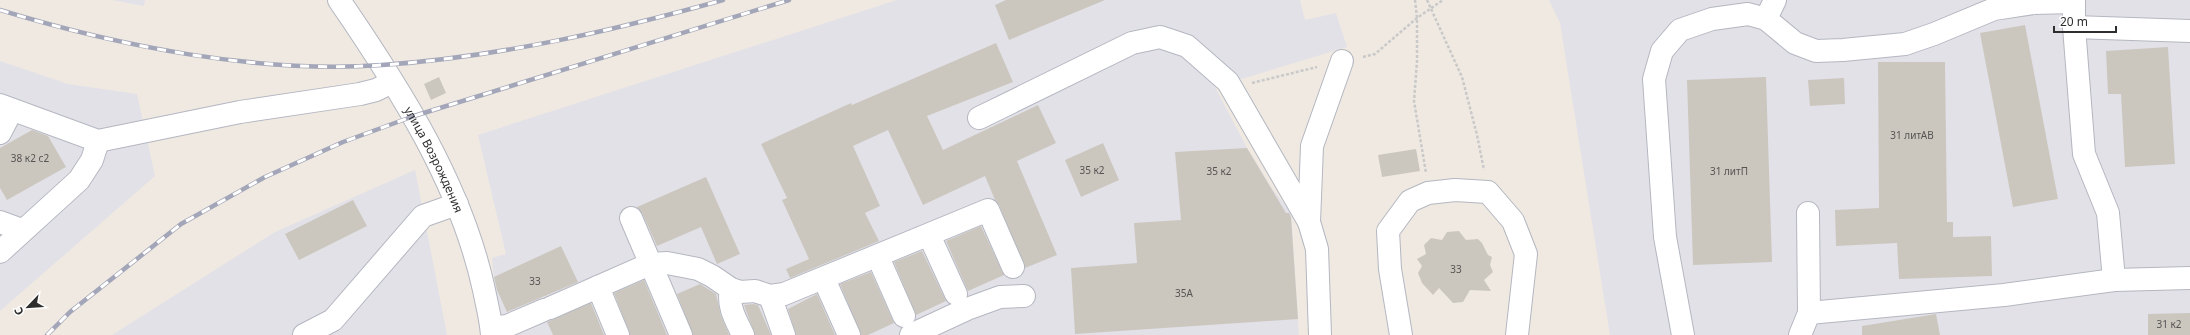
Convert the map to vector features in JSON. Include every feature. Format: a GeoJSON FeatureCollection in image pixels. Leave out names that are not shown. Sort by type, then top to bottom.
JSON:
{"type":"FeatureCollection","features":[{"type":"Feature","properties":{"kind":"street","name":"улица Возрождения"},"geometry":{"type":"LineString","coordinates":[[339,0],[392,82],[437,159],[457,204],[478,261],[492,332]]}},
{"type":"Feature","properties":{"kind":"street"},"geometry":{"type":"LineString","coordinates":[[1766,19],[1775,0]]}},
{"type":"Feature","properties":{"kind":"street"},"geometry":{"type":"LineString","coordinates":[[1683,335],[1665,237],[1654,79],[1662,51],[1680,30],[1712,19],[1748,14],[1766,19],[1795,43],[1816,51],[1843,50],[1905,44],[1994,10],[2034,3],[2074,1],[2074,27],[2084,154],[2108,213],[2114,280]]}},
{"type":"Feature","properties":{"kind":"street"},"geometry":{"type":"LineString","coordinates":[[2074,27],[2190,31]]}},
{"type":"Feature","properties":{"kind":"street"},"geometry":{"type":"LineString","coordinates":[[979,118],[1132,43],[1160,36],[1187,46],[1228,82],[1309,222],[1316,249],[1320,335]]}},
{"type":"Feature","properties":{"kind":"street"},"geometry":{"type":"LineString","coordinates":[[1309,222],[1312,146],[1342,61]]}},
{"type":"Feature","properties":{"kind":"street"},"geometry":{"type":"LineString","coordinates":[[0,133],[6,108],[98,141],[240,112],[360,94],[376,90],[392,82]]}},
{"type":"Feature","properties":{"kind":"street"},"geometry":{"type":"LineString","coordinates":[[0,252],[22,230],[79,180],[92,160],[98,141]]}},
{"type":"Feature","properties":{"kind":"street"},"geometry":{"type":"LineString","coordinates":[[1401,335],[1390,269],[1388,231],[1410,201],[1428,193],[1455,190],[1488,192],[1513,221],[1526,254],[1517,335]]}},
{"type":"Feature","properties":{"kind":"street"},"geometry":{"type":"LineString","coordinates":[[304,335],[333,320],[423,216],[457,204]]}},
{"type":"Feature","properties":{"kind":"street"},"geometry":{"type":"LineString","coordinates":[[492,332],[650,264],[667,263],[698,269],[712,276],[731,290],[740,292],[755,291],[770,296],[784,294],[988,210],[1013,266]]}},
{"type":"Feature","properties":{"kind":"street"},"geometry":{"type":"LineString","coordinates":[[1800,335],[1809,313],[1808,213]]}},
{"type":"Feature","properties":{"kind":"street"},"geometry":{"type":"LineString","coordinates":[[631,218],[680,335]]}},
{"type":"Feature","properties":{"kind":"street"},"geometry":{"type":"LineString","coordinates":[[0,222],[22,230]]}},
{"type":"Feature","properties":{"kind":"street"},"geometry":{"type":"LineString","coordinates":[[929,235],[956,294]]}},
{"type":"Feature","properties":{"kind":"street"},"geometry":{"type":"LineString","coordinates":[[878,256],[908,325],[967,309],[1000,297],[1024,296]]}},
{"type":"Feature","properties":{"kind":"street"},"geometry":{"type":"LineString","coordinates":[[824,278],[849,335]]}},
{"type":"Feature","properties":{"kind":"street"},"geometry":{"type":"LineString","coordinates":[[1809,313],[2004,295],[2114,280],[2190,278]]}},
{"type":"Feature","properties":{"kind":"street"},"geometry":{"type":"LineString","coordinates":[[598,287],[618,335]]}},
{"type":"Feature","properties":{"kind":"street"},"geometry":{"type":"LineString","coordinates":[[731,290],[729,297],[731,308],[743,335]]}},
{"type":"Feature","properties":{"kind":"street"},"geometry":{"type":"LineString","coordinates":[[770,296],[784,335]]}},
{"type":"Feature","properties":{"kind":"path"},"geometry":{"type":"LineString","coordinates":[[1415,0],[1417,18],[1417,61],[1414,101],[1425,163],[1428,193]]}},
{"type":"Feature","properties":{"kind":"path"},"geometry":{"type":"LineString","coordinates":[[1427,0],[1462,77],[1477,135],[1488,192]]}},
{"type":"Feature","properties":{"kind":"path"},"geometry":{"type":"LineString","coordinates":[[1417,18],[1432,10],[1444,0]]}},
{"type":"Feature","properties":{"kind":"shaded area"},"geometry":{"type":"Polygon","coordinates":[[[112,0],[145,0],[144,6],[112,0]]]}},
{"type":"Feature","properties":{"kind":"shaded area"},"geometry":{"type":"Polygon","coordinates":[[[897,0],[1300,0],[1305,20],[1336,13],[1347,47],[1215,87],[1247,148],[1273,190],[1291,212],[1299,335],[499,335],[492,258],[506,254],[478,135],[897,0]]]}},
{"type":"Feature","properties":{"kind":"shaded area"},"geometry":{"type":"Polygon","coordinates":[[[1549,0],[2190,0],[2190,335],[1610,335],[1560,23],[1549,0]]]}},
{"type":"Feature","properties":{"kind":"shaded area"},"geometry":{"type":"Polygon","coordinates":[[[0,61],[68,84],[137,94],[155,176],[0,311],[0,61]]]}},
{"type":"Feature","properties":{"kind":"shaded area"},"geometry":{"type":"Polygon","coordinates":[[[415,170],[447,335],[112,335],[275,232],[415,170]]]}},
{"type":"Feature","properties":{"kind":"building"},"geometry":{"type":"Polygon","coordinates":[[[1006,0],[1105,0],[1009,40],[995,5],[1006,0]]]}},
{"type":"Feature","properties":{"kind":"building"},"geometry":{"type":"Polygon","coordinates":[[[2025,25],[2058,199],[2013,207],[1980,33],[2025,25]]]}},
{"type":"Feature","properties":{"kind":"building"},"geometry":{"type":"Polygon","coordinates":[[[996,43],[1013,82],[927,116],[943,150],[1038,105],[1056,143],[1017,161],[1057,255],[1025,268],[999,205],[995,200],[985,176],[923,205],[888,130],[853,146],[880,206],[865,213],[879,241],[790,278],[786,269],[809,259],[782,200],[787,198],[761,144],[851,103],[852,105],[996,43]]]}},
{"type":"Feature","properties":{"kind":"building"},"geometry":{"type":"Polygon","coordinates":[[[2168,47],[2175,164],[2125,167],[2121,94],[2108,94],[2106,51],[2168,47]]]}},
{"type":"Feature","properties":{"kind":"building"},"geometry":{"type":"Polygon","coordinates":[[[1878,62],[1945,62],[1947,222],[1953,222],[1953,237],[1991,236],[1992,276],[1899,279],[1897,243],[1836,246],[1835,210],[1879,208],[1878,62]]]}},
{"type":"Feature","properties":{"kind":"building"},"geometry":{"type":"Polygon","coordinates":[[[439,77],[446,93],[431,100],[424,84],[439,77]]]}},
{"type":"Feature","properties":{"kind":"building"},"geometry":{"type":"Polygon","coordinates":[[[1766,77],[1772,262],[1693,265],[1687,80],[1766,77]]]}},
{"type":"Feature","properties":{"kind":"building"},"geometry":{"type":"Polygon","coordinates":[[[1844,78],[1845,104],[1810,106],[1808,80],[1844,78]]]}},
{"type":"Feature","properties":{"kind":"building"},"geometry":{"type":"Polygon","coordinates":[[[32,130],[48,136],[66,167],[7,200],[0,188],[0,148],[32,130]]]}},
{"type":"Feature","properties":{"kind":"building"},"geometry":{"type":"Polygon","coordinates":[[[1103,143],[1119,180],[1081,197],[1065,160],[1103,143]]]}},
{"type":"Feature","properties":{"kind":"building"},"geometry":{"type":"Polygon","coordinates":[[[1247,148],[1286,213],[1289,213],[1291,217],[1298,319],[1075,334],[1071,268],[1137,263],[1134,223],[1181,220],[1175,152],[1247,148]]]}},
{"type":"Feature","properties":{"kind":"building"},"geometry":{"type":"Polygon","coordinates":[[[1416,149],[1420,171],[1382,177],[1378,155],[1416,149]]]}},
{"type":"Feature","properties":{"kind":"building"},"geometry":{"type":"Polygon","coordinates":[[[706,177],[740,254],[717,264],[701,227],[657,246],[642,213],[637,207],[706,177]]]}},
{"type":"Feature","properties":{"kind":"building"},"geometry":{"type":"Polygon","coordinates":[[[353,200],[367,226],[299,260],[285,234],[353,200]]]}},
{"type":"Feature","properties":{"kind":"building"},"geometry":{"type":"Polygon","coordinates":[[[981,226],[1004,275],[968,291],[946,241],[981,226]]]}},
{"type":"Feature","properties":{"kind":"building"},"geometry":{"type":"Polygon","coordinates":[[[1459,231],[1466,240],[1478,239],[1482,243],[1488,255],[1492,257],[1490,265],[1493,272],[1484,280],[1491,291],[1470,290],[1463,302],[1453,303],[1439,288],[1433,295],[1422,283],[1418,273],[1422,266],[1417,259],[1426,254],[1424,245],[1431,238],[1442,240],[1447,232],[1459,231]]]}},
{"type":"Feature","properties":{"kind":"building"},"geometry":{"type":"Polygon","coordinates":[[[561,246],[578,282],[507,312],[497,290],[494,277],[561,246]]]}},
{"type":"Feature","properties":{"kind":"building"},"geometry":{"type":"Polygon","coordinates":[[[922,251],[946,301],[916,315],[894,262],[922,251]]]}},
{"type":"Feature","properties":{"kind":"building"},"geometry":{"type":"Polygon","coordinates":[[[871,272],[894,323],[868,335],[861,335],[840,284],[871,272]]]}},
{"type":"Feature","properties":{"kind":"building"},"geometry":{"type":"Polygon","coordinates":[[[644,280],[667,335],[630,335],[614,293],[644,280]]]}},
{"type":"Feature","properties":{"kind":"building"},"geometry":{"type":"Polygon","coordinates":[[[700,284],[716,294],[721,316],[729,335],[693,335],[677,294],[700,284]]]}},
{"type":"Feature","properties":{"kind":"building"},"geometry":{"type":"Polygon","coordinates":[[[817,294],[835,335],[796,335],[788,309],[817,294]]]}},
{"type":"Feature","properties":{"kind":"building"},"geometry":{"type":"Polygon","coordinates":[[[591,303],[604,335],[553,335],[547,322],[591,303]]]}},
{"type":"Feature","properties":{"kind":"building"},"geometry":{"type":"Polygon","coordinates":[[[744,305],[758,305],[771,335],[755,335],[744,305]]]}},
{"type":"Feature","properties":{"kind":"building"},"geometry":{"type":"Polygon","coordinates":[[[2190,313],[2190,335],[2148,335],[2148,314],[2190,313]]]}},
{"type":"Feature","properties":{"kind":"building"},"geometry":{"type":"Polygon","coordinates":[[[1936,314],[1940,335],[1862,335],[1862,326],[1936,314]]]}},
{"type":"Feature","properties":{"kind":"railway"},"geometry":{"type":"LineString","coordinates":[[0,10],[45,23],[140,46],[238,61],[335,67],[425,61],[512,49],[597,32],[723,0]]}},
{"type":"Feature","properties":{"kind":"railway"},"geometry":{"type":"LineString","coordinates":[[47,335],[70,312],[181,224],[265,177],[343,142],[414,116],[789,0]]}}]}
